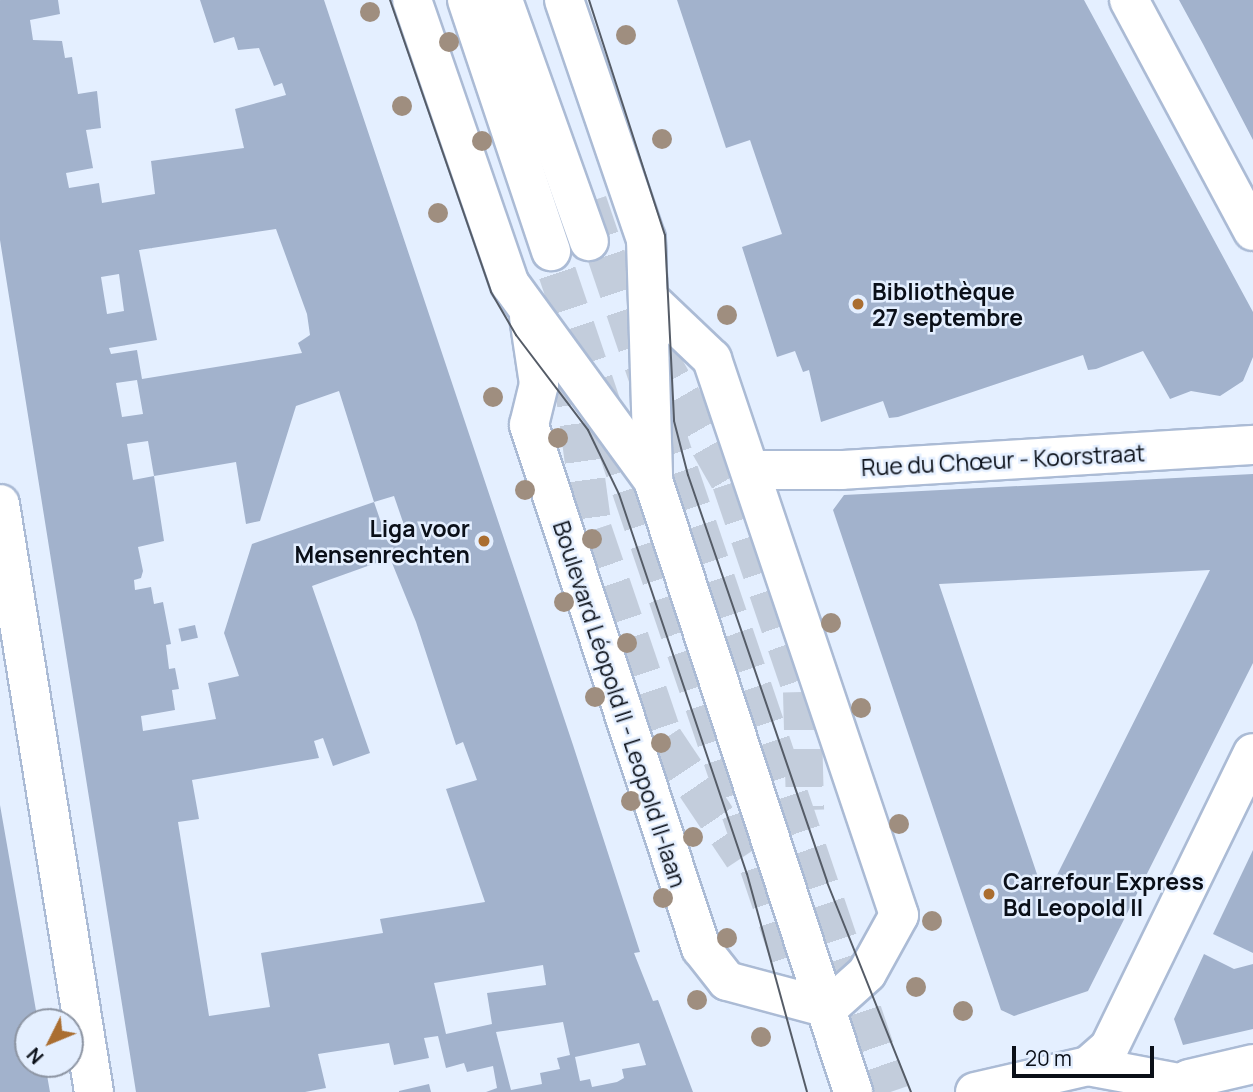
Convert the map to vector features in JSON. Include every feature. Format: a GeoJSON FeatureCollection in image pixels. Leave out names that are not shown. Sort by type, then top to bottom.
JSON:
{"type":"FeatureCollection","features":[{"type":"Feature","properties":{"kind":"main road","name":"Boulevard Léopold II - Leopold II-laan"},"geometry":{"type":"LineString","coordinates":[[412,0],[510,284],[529,317],[594,396],[653,480],[828,1008],[853,1092]]}},
{"type":"Feature","properties":{"kind":"main road"},"geometry":{"type":"LineString","coordinates":[[467,0],[551,251]]}},
{"type":"Feature","properties":{"kind":"main road"},"geometry":{"type":"LineString","coordinates":[[503,0],[589,241]]}},
{"type":"Feature","properties":{"kind":"main road","name":"Boulevard Léopold II - Leopold II-laan"},"geometry":{"type":"LineString","coordinates":[[564,0],[639,210],[646,239],[651,301],[653,480]]}},
{"type":"Feature","properties":{"kind":"main road"},"geometry":{"type":"LineString","coordinates":[[1129,0],[1253,231]]}},
{"type":"Feature","properties":{"kind":"main road"},"geometry":{"type":"LineString","coordinates":[[651,301],[712,359],[752,470],[899,915],[867,973],[828,1008]]}},
{"type":"Feature","properties":{"kind":"main road","name":"Boulevard Léopold II - Leopold II-laan"},"geometry":{"type":"LineString","coordinates":[[529,317],[539,384],[529,425],[701,947],[727,981],[828,1008]]}},
{"type":"Feature","properties":{"kind":"main road","name":"Rue du Chœur - Koorstraat"},"geometry":{"type":"LineString","coordinates":[[752,470],[842,470],[1253,445]]}},
{"type":"Feature","properties":{"kind":"main road"},"geometry":{"type":"LineString","coordinates":[[0,504],[94,1092]]}},
{"type":"Feature","properties":{"kind":"main road"},"geometry":{"type":"LineString","coordinates":[[1088,1066],[1109,1048],[1253,753]]}},
{"type":"Feature","properties":{"kind":"main road"},"geometry":{"type":"LineString","coordinates":[[975,1092],[1088,1066],[1172,1088],[1253,1065]]}},
{"type":"Feature","properties":{"kind":"building"},"geometry":{"type":"Polygon","coordinates":[[[0,0],[58,0],[60,14],[30,20],[33,40],[62,41],[65,58],[72,57],[78,94],[97,91],[101,128],[86,130],[93,168],[66,173],[69,188],[99,183],[102,203],[155,194],[151,161],[244,148],[235,109],[286,95],[282,83],[274,86],[259,48],[238,50],[234,37],[214,43],[200,0],[324,0],[573,745],[640,952],[634,953],[653,1001],[658,1000],[693,1092],[486,1092],[497,1088],[493,1066],[467,1072],[464,1063],[446,1068],[438,1036],[424,1038],[429,1058],[394,1065],[389,1043],[318,1054],[326,1088],[305,1092],[136,1092],[0,240],[0,0]],[[276,229],[139,250],[157,340],[109,348],[111,354],[137,350],[142,379],[302,353],[298,343],[310,335],[307,314],[276,229]],[[119,274],[101,277],[107,314],[124,311],[119,274]],[[137,380],[116,383],[122,417],[143,414],[137,380]],[[339,391],[296,406],[260,521],[246,524],[236,462],[154,476],[164,541],[138,547],[143,571],[141,578],[134,580],[135,590],[151,587],[154,604],[163,602],[171,644],[166,645],[169,669],[175,668],[179,689],[172,690],[175,710],[141,716],[143,731],[216,719],[208,683],[239,676],[224,633],[252,544],[374,502],[339,391]],[[148,441],[127,444],[133,480],[154,476],[148,441]],[[394,496],[374,502],[385,534],[405,528],[394,496]],[[390,558],[312,586],[370,753],[333,766],[323,738],[314,741],[319,758],[192,780],[199,819],[178,822],[209,1016],[270,1007],[261,953],[383,933],[380,919],[485,902],[446,789],[477,780],[463,742],[456,745],[416,622],[390,558]],[[543,965],[434,983],[446,1034],[492,1024],[487,993],[546,985],[543,965]],[[563,1022],[496,1032],[511,1090],[542,1084],[540,1073],[560,1069],[557,1058],[570,1055],[563,1022]],[[639,1043],[575,1057],[580,1081],[590,1079],[592,1087],[617,1082],[624,1078],[622,1069],[646,1065],[639,1043]]]}},
{"type":"Feature","properties":{"kind":"building"},"geometry":{"type":"Polygon","coordinates":[[[677,0],[1084,0],[1253,312],[1253,357],[1243,381],[1220,396],[1191,391],[1170,399],[1143,351],[1088,370],[1083,355],[898,417],[889,418],[883,401],[821,422],[809,370],[803,372],[795,351],[777,357],[742,247],[782,234],[750,140],[726,148],[677,0]]]}},
{"type":"Feature","properties":{"kind":"building"},"geometry":{"type":"Polygon","coordinates":[[[1179,0],[1253,0],[1253,140],[1203,44],[1179,0]]]}},
{"type":"Feature","properties":{"kind":"building"},"geometry":{"type":"Polygon","coordinates":[[[1253,474],[1253,663],[1088,991],[1014,1016],[1001,1010],[833,510],[844,495],[1253,474]],[[1210,570],[939,584],[1041,886],[1054,881],[1210,570]]]}},
{"type":"Feature","properties":{"kind":"building"},"geometry":{"type":"Polygon","coordinates":[[[195,625],[198,638],[181,641],[178,629],[195,625]]]}},
{"type":"Feature","properties":{"kind":"building"},"geometry":{"type":"Polygon","coordinates":[[[0,805],[36,1008],[14,1008],[14,1078],[48,1078],[50,1092],[0,1092],[0,805]]]}},
{"type":"Feature","properties":{"kind":"building"},"geometry":{"type":"Polygon","coordinates":[[[1253,850],[1253,953],[1213,934],[1253,850]]]}},
{"type":"Feature","properties":{"kind":"building"},"geometry":{"type":"Polygon","coordinates":[[[1204,954],[1234,969],[1253,964],[1253,1029],[1183,1045],[1174,1019],[1204,954]]]}},
{"type":"Feature","properties":{"kind":"building"},"geometry":{"type":"Polygon","coordinates":[[[429,1084],[431,1092],[399,1092],[399,1091],[429,1084]]]}},
{"type":"Feature","properties":{"kind":"tunnel"},"geometry":{"type":"LineString","coordinates":[[588,202],[890,1092]]}},
{"type":"Feature","properties":{"kind":"tunnel"},"geometry":{"type":"LineString","coordinates":[[539,219],[796,977]]}},
{"type":"Feature","properties":{"kind":"tunnel"},"geometry":{"type":"LineString","coordinates":[[653,347],[731,483],[802,692],[805,810]]}},
{"type":"Feature","properties":{"kind":"tunnel"},"geometry":{"type":"LineString","coordinates":[[571,367],[593,530],[664,739],[743,857]]}},
{"type":"Feature","properties":{"kind":"tram line"},"geometry":{"type":"LineString","coordinates":[[390,0],[491,292],[516,335],[588,430],[619,494],[747,874],[807,1092]]}},
{"type":"Feature","properties":{"kind":"tram line"},"geometry":{"type":"LineString","coordinates":[[589,0],[665,235],[674,421],[688,475],[827,882],[911,1092]]}},
{"type":"Feature","properties":{"kind":"place","name":"Bibliothèque 27 septembre"},"geometry":{"type":"Point","coordinates":[858,304]}},
{"type":"Feature","properties":{"kind":"place","name":"Liga voor Mensenrechten"},"geometry":{"type":"Point","coordinates":[484,541]}},
{"type":"Feature","properties":{"kind":"place","name":"Carrefour Express Bd Leopold II"},"geometry":{"type":"Point","coordinates":[989,894]}}]}
